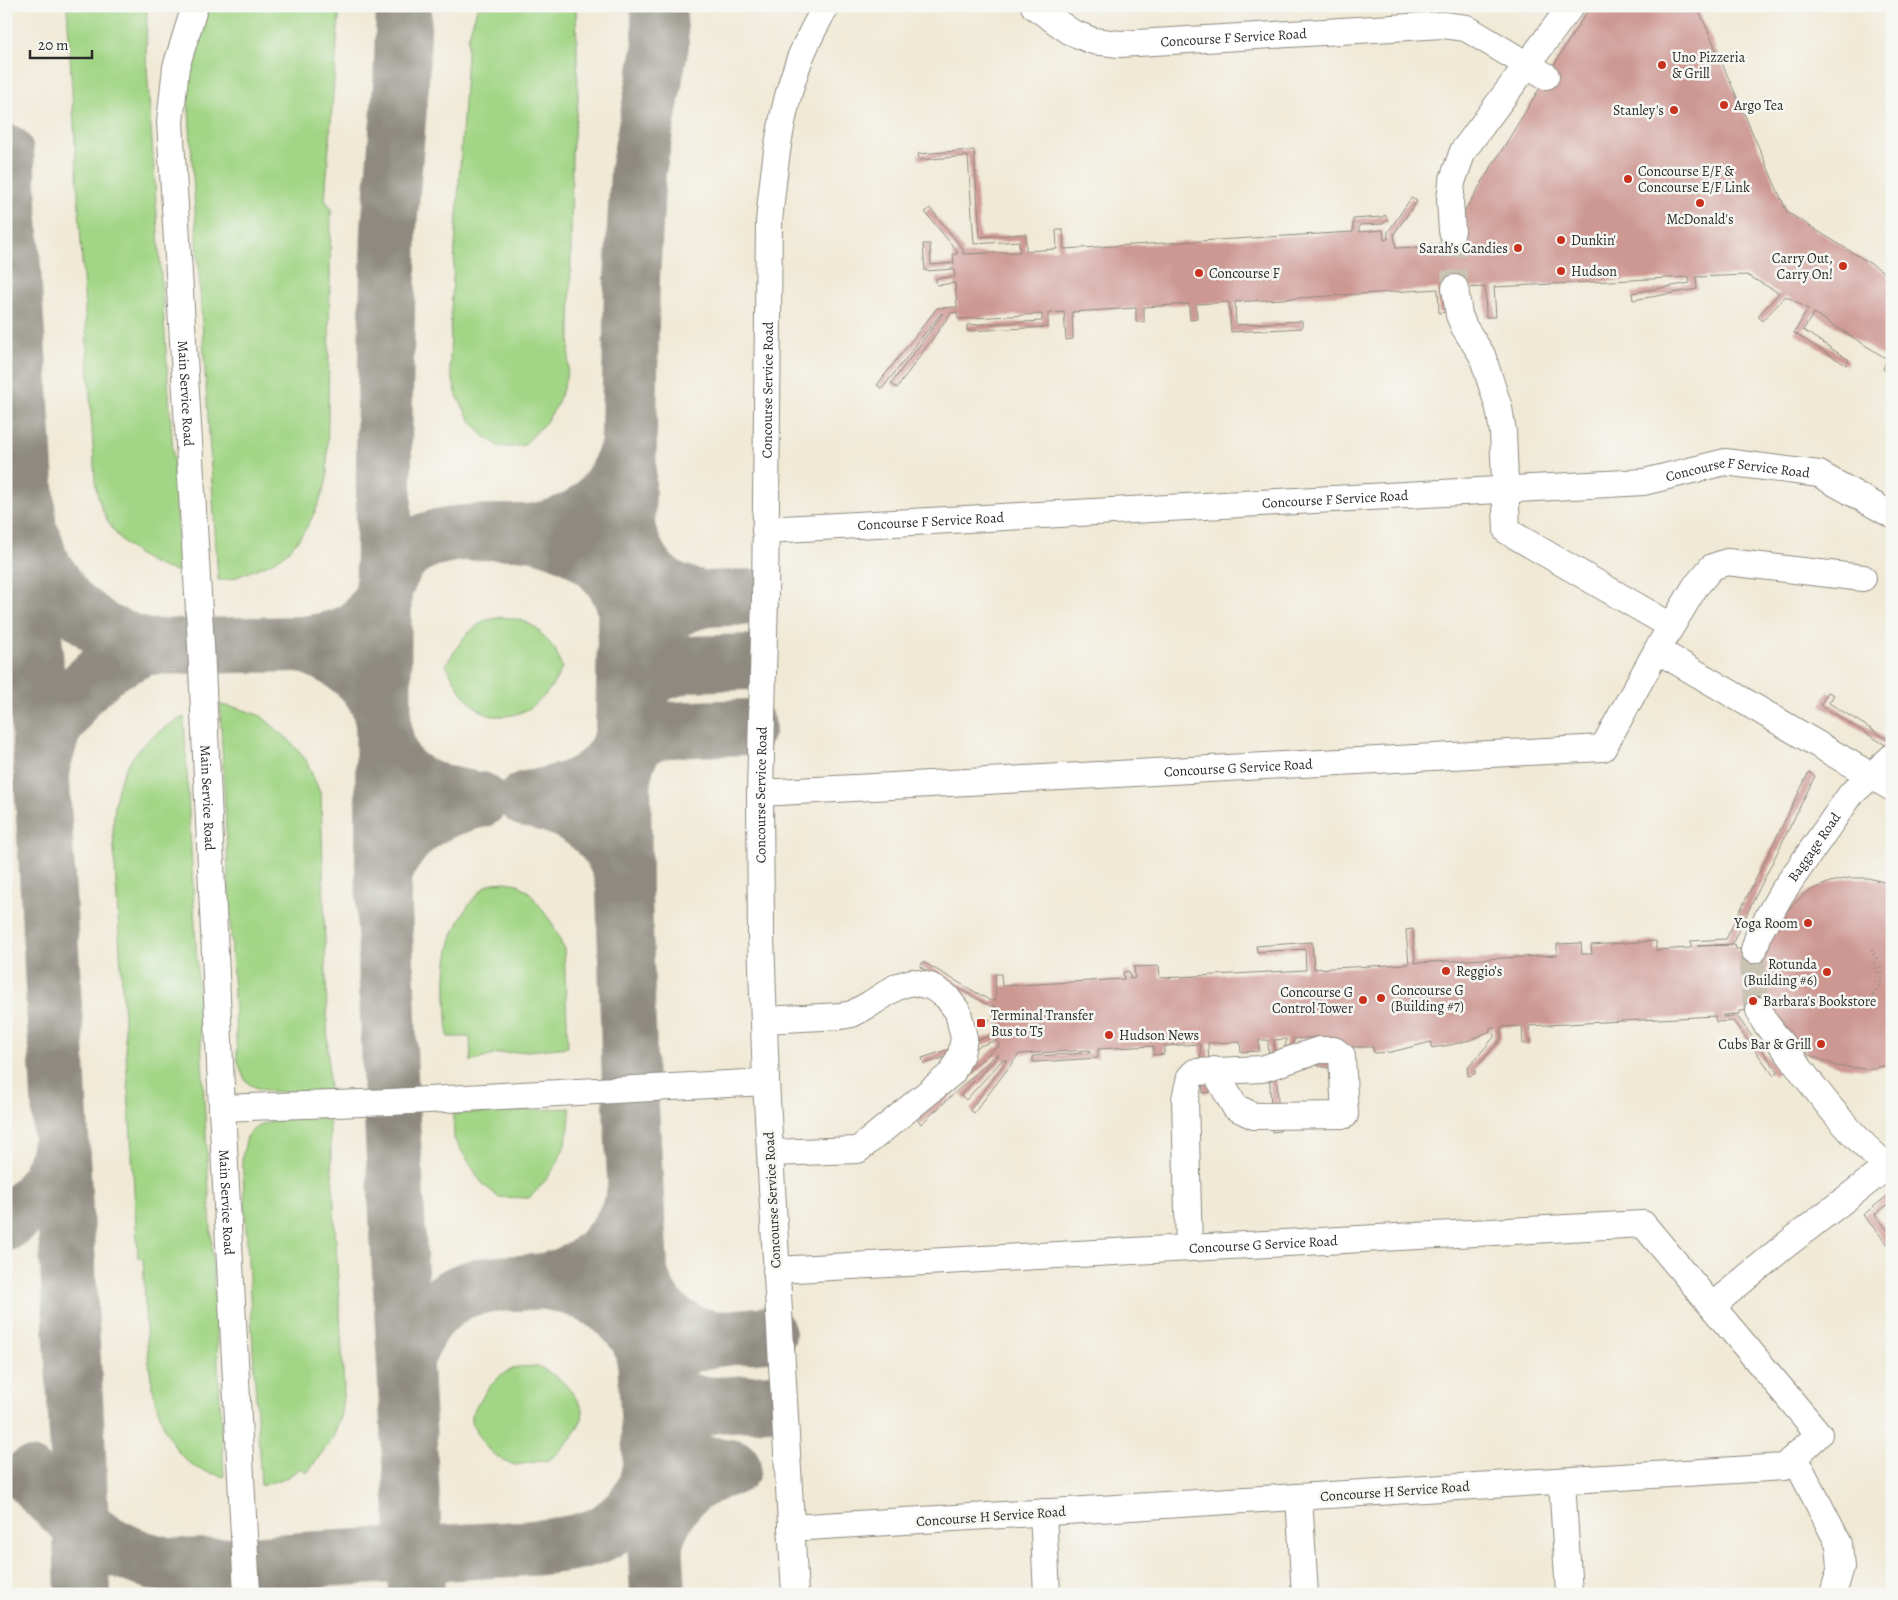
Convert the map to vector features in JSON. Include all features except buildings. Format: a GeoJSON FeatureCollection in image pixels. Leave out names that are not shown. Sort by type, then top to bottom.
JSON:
{"type":"FeatureCollection","features":[{"type":"Feature","properties":{"kind":"lane","name":"Main Service Road"},"geometry":{"type":"LineString","coordinates":[[195,6],[176,67],[170,122],[200,635],[247,1594]]}},
{"type":"Feature","properties":{"kind":"lane","name":"Concourse Service Road"},"geometry":{"type":"LineString","coordinates":[[794,1594],[766,1082],[761,937],[760,793],[769,222],[775,162],[786,108],[798,63],[808,39],[826,6]]}},
{"type":"Feature","properties":{"kind":"lane","name":"Concourse F Service Road"},"geometry":{"type":"LineString","coordinates":[[1034,6],[1071,32],[1092,41],[1120,44],[1439,16],[1466,28],[1537,71]]}},
{"type":"Feature","properties":{"kind":"lane"},"geometry":{"type":"LineString","coordinates":[[1452,230],[1450,200],[1452,182],[1463,151],[1537,71],[1571,6]]}},
{"type":"Feature","properties":{"kind":"lane"},"geometry":{"type":"LineString","coordinates":[[1455,288],[1459,315],[1464,327],[1482,355],[1499,408],[1503,432],[1507,531],[1671,626]]}},
{"type":"Feature","properties":{"kind":"lane","name":"Concourse F Service Road"},"geometry":{"type":"LineString","coordinates":[[765,530],[1644,482],[1725,462],[1819,474],[1892,515]]}},
{"type":"Feature","properties":{"kind":"lane"},"geometry":{"type":"LineString","coordinates":[[1863,578],[1727,562],[1712,567],[1695,587],[1657,650],[1881,782]]}},
{"type":"Feature","properties":{"kind":"lane","name":"Concourse G Service Road"},"geometry":{"type":"LineString","coordinates":[[760,793],[1603,748],[1657,650]]}},
{"type":"Feature","properties":{"kind":"lane","name":"Baggage Road"},"geometry":{"type":"LineString","coordinates":[[1754,950],[1759,933],[1781,894],[1851,794],[1881,782],[1892,757]]}},
{"type":"Feature","properties":{"kind":"lane"},"geometry":{"type":"LineString","coordinates":[[764,1020],[852,1014],[898,986],[912,982],[930,986],[946,996],[958,1012],[964,1038],[962,1054],[952,1072],[858,1150],[770,1153]]}},
{"type":"Feature","properties":{"kind":"lane"},"geometry":{"type":"LineString","coordinates":[[1712,1306],[1782,1248],[1890,1168],[1860,1142],[1764,1021],[1759,1010]]}},
{"type":"Feature","properties":{"kind":"lane"},"geometry":{"type":"LineString","coordinates":[[1190,1248],[1185,1098],[1190,1077],[1195,1072],[1214,1070],[1262,1069],[1319,1050],[1334,1050],[1342,1056],[1345,1115],[1254,1116],[1235,1107],[1214,1070]]}},
{"type":"Feature","properties":{"kind":"lane"},"geometry":{"type":"LineString","coordinates":[[222,1108],[391,1102],[766,1082]]}},
{"type":"Feature","properties":{"kind":"lane","name":"Concourse G Service Road"},"geometry":{"type":"LineString","coordinates":[[776,1270],[1643,1224],[1712,1306]]}},
{"type":"Feature","properties":{"kind":"lane","name":"Concourse H Service Road"},"geometry":{"type":"LineString","coordinates":[[791,1528],[1784,1467],[1819,1434],[1712,1306]]}},
{"type":"Feature","properties":{"kind":"lane"},"geometry":{"type":"LineString","coordinates":[[1790,1461],[1801,1470],[1839,1544],[1841,1568],[1834,1594]]}},
{"type":"Feature","properties":{"kind":"lane"},"geometry":{"type":"LineString","coordinates":[[1562,1481],[1569,1594]]}},
{"type":"Feature","properties":{"kind":"lane"},"geometry":{"type":"LineString","coordinates":[[1299,1497],[1305,1594]]}},
{"type":"Feature","properties":{"kind":"lane"},"geometry":{"type":"LineString","coordinates":[[1043,1512],[1047,1594]]}},
{"type":"Feature","properties":{"kind":"path"},"geometry":{"type":"LineString","coordinates":[[1872,950],[1870,952],[1880,962],[1882,972],[1880,985],[1873,995],[1874,997]]}},
{"type":"Feature","properties":{"kind":"path"},"geometry":{"type":"LineString","coordinates":[[1874,963],[1878,972],[1875,982]]}},
{"type":"Feature","properties":{"kind":"green space"},"geometry":{"type":"Polygon","coordinates":[[[67,6],[147,6],[146,53],[181,572],[154,564],[131,549],[112,528],[105,516],[97,492],[67,6]]]}},
{"type":"Feature","properties":{"kind":"green space"},"geometry":{"type":"Polygon","coordinates":[[[208,6],[339,6],[325,199],[331,209],[327,479],[311,519],[300,537],[286,553],[265,566],[227,580],[218,580],[187,79],[208,6]]]}},
{"type":"Feature","properties":{"kind":"green space"},"geometry":{"type":"Polygon","coordinates":[[[478,6],[576,6],[578,100],[572,153],[568,370],[556,407],[545,423],[524,445],[512,447],[498,446],[484,436],[470,420],[457,396],[450,369],[451,312],[468,38],[478,6]]]}},
{"type":"Feature","properties":{"kind":"green space"},"geometry":{"type":"Polygon","coordinates":[[[502,617],[521,620],[535,627],[555,649],[562,667],[552,686],[538,702],[520,713],[509,716],[494,716],[480,710],[468,699],[457,686],[446,664],[465,636],[483,621],[502,617]]]}},
{"type":"Feature","properties":{"kind":"green space"},"geometry":{"type":"Polygon","coordinates":[[[220,705],[238,708],[261,716],[289,740],[306,760],[321,795],[329,1090],[279,1092],[260,1089],[245,1080],[237,1058],[220,705]]]}},
{"type":"Feature","properties":{"kind":"green space"},"geometry":{"type":"Polygon","coordinates":[[[184,717],[224,1477],[193,1466],[173,1445],[162,1422],[154,1396],[149,1367],[143,1259],[138,1258],[113,832],[117,794],[127,766],[134,755],[152,737],[184,717]]]}},
{"type":"Feature","properties":{"kind":"green space"},"geometry":{"type":"Polygon","coordinates":[[[505,882],[518,884],[530,893],[552,923],[564,949],[568,1047],[496,1054],[471,1062],[470,1037],[448,1037],[446,969],[448,953],[459,922],[472,900],[490,884],[505,882]]]}},
{"type":"Feature","properties":{"kind":"green space"},"geometry":{"type":"Polygon","coordinates":[[[570,1108],[568,1134],[560,1158],[547,1179],[529,1198],[498,1197],[482,1183],[454,1139],[453,1114],[570,1108]]]}},
{"type":"Feature","properties":{"kind":"green space"},"geometry":{"type":"Polygon","coordinates":[[[329,1117],[344,1388],[341,1414],[333,1438],[307,1473],[301,1468],[288,1477],[261,1486],[242,1157],[247,1137],[262,1124],[284,1119],[329,1117]]]}},
{"type":"Feature","properties":{"kind":"green space"},"geometry":{"type":"Polygon","coordinates":[[[538,1366],[560,1379],[571,1391],[583,1409],[582,1419],[572,1437],[555,1456],[548,1460],[515,1465],[503,1461],[485,1446],[471,1421],[471,1415],[488,1388],[502,1374],[517,1367],[538,1366]]]}},
{"type":"Feature","properties":{"kind":"taxiway"},"geometry":{"type":"LineString","coordinates":[[404,6],[401,85],[389,228],[384,445],[383,874],[391,1102],[417,1594]]}},
{"type":"Feature","properties":{"kind":"taxiway"},"geometry":{"type":"LineString","coordinates":[[658,6],[661,44],[638,171],[632,279],[623,735],[624,892],[630,1088],[658,1594]]}},
{"type":"Feature","properties":{"kind":"taxiway"},"geometry":{"type":"LineString","coordinates":[[6,152],[28,519],[79,1473],[83,1594]]}},
{"type":"Feature","properties":{"kind":"taxiway"},"geometry":{"type":"LineString","coordinates":[[624,721],[635,696],[646,682],[663,672],[688,664],[664,659],[644,648],[631,629],[622,598],[615,585],[596,562],[572,546],[544,535],[529,532],[566,522],[581,515],[594,505],[614,480],[629,445]]}},
{"type":"Feature","properties":{"kind":"taxiway"},"geometry":{"type":"LineString","coordinates":[[624,774],[629,757],[637,743],[650,734],[668,730],[647,722],[633,710],[626,695],[626,678],[630,661],[639,644],[651,628],[666,615],[685,605],[706,599],[677,591],[655,579],[639,559],[628,531]]}},
{"type":"Feature","properties":{"kind":"taxiway"},"geometry":{"type":"LineString","coordinates":[[383,874],[391,858],[410,833],[421,824],[447,810],[480,800],[429,789],[407,776],[391,756],[378,704],[365,683],[336,659],[302,644],[343,635],[363,623],[379,602],[397,562],[409,550],[421,543],[451,534],[529,532]]}},
{"type":"Feature","properties":{"kind":"taxiway"},"geometry":{"type":"LineString","coordinates":[[34,540],[41,563],[66,601],[102,630],[145,647],[302,644]]}},
{"type":"Feature","properties":{"kind":"taxiway"},"geometry":{"type":"LineString","coordinates":[[706,599],[751,597]]}},
{"type":"Feature","properties":{"kind":"taxiway"},"geometry":{"type":"LineString","coordinates":[[43,763],[53,730],[76,695],[107,666],[145,647]]}},
{"type":"Feature","properties":{"kind":"taxiway"},"geometry":{"type":"LineString","coordinates":[[688,664],[749,662]]}},
{"type":"Feature","properties":{"kind":"taxiway"},"geometry":{"type":"LineString","coordinates":[[668,730],[748,727]]}},
{"type":"Feature","properties":{"kind":"taxiway"},"geometry":{"type":"LineString","coordinates":[[623,735],[616,751],[607,764],[585,782],[572,788],[526,799],[561,809],[590,826],[612,852],[624,887]]}},
{"type":"Feature","properties":{"kind":"taxiway"},"geometry":{"type":"LineString","coordinates":[[6,1223],[26,1207],[42,1190],[53,1169],[60,1144]]}},
{"type":"Feature","properties":{"kind":"taxiway"},"geometry":{"type":"LineString","coordinates":[[405,1363],[417,1334],[423,1325],[436,1310],[453,1296],[475,1287],[486,1285],[543,1281],[560,1277],[590,1261],[614,1237],[630,1207],[635,1190]]}},
{"type":"Feature","properties":{"kind":"taxiway"},"geometry":{"type":"LineString","coordinates":[[640,1272],[650,1298],[667,1318],[689,1331],[716,1339],[703,1341],[672,1354],[657,1369],[647,1392]]}},
{"type":"Feature","properties":{"kind":"taxiway"},"geometry":{"type":"LineString","coordinates":[[29,1476],[73,1518],[105,1541],[123,1551],[142,1558],[176,1566],[217,1566],[534,1548],[555,1546],[592,1538],[618,1523],[637,1502],[647,1482],[654,1447],[668,1424],[684,1414],[715,1405],[685,1400],[659,1382],[646,1364],[636,1335],[618,1313],[607,1305],[570,1287],[543,1281]]}},
{"type":"Feature","properties":{"kind":"taxiway"},"geometry":{"type":"LineString","coordinates":[[716,1339],[768,1334]]}},
{"type":"Feature","properties":{"kind":"taxiway"},"geometry":{"type":"LineString","coordinates":[[715,1405],[771,1402]]}},
{"type":"Feature","properties":{"kind":"taxiway"},"geometry":{"type":"LineString","coordinates":[[648,1411],[663,1438],[681,1454],[703,1463],[733,1467],[705,1478],[682,1494],[666,1516],[656,1545]]}},
{"type":"Feature","properties":{"kind":"tunnel"},"geometry":{"type":"LineString","coordinates":[[1452,231],[1455,288]]}},
{"type":"Feature","properties":{"kind":"tunnel"},"geometry":{"type":"LineString","coordinates":[[1754,950],[1753,980],[1759,1010]]}},
{"type":"Feature","properties":{"kind":"place","name":"Uno Pizzeria & Grill"},"geometry":{"type":"Point","coordinates":[1662,65]}},
{"type":"Feature","properties":{"kind":"place","name":"Argo Tea"},"geometry":{"type":"Point","coordinates":[1724,105]}},
{"type":"Feature","properties":{"kind":"place","name":"Stanley's"},"geometry":{"type":"Point","coordinates":[1674,110]}},
{"type":"Feature","properties":{"kind":"place","name":"Concourse E/F & Concourse E/F Link"},"geometry":{"type":"Point","coordinates":[1628,179]}},
{"type":"Feature","properties":{"kind":"place","name":"McDonald's"},"geometry":{"type":"Point","coordinates":[1700,203]}},
{"type":"Feature","properties":{"kind":"place","name":"Dunkin'"},"geometry":{"type":"Point","coordinates":[1561,240]}},
{"type":"Feature","properties":{"kind":"place","name":"Sarah’s Candies"},"geometry":{"type":"Point","coordinates":[1518,248]}},
{"type":"Feature","properties":{"kind":"place","name":"Carry Out, Carry On!"},"geometry":{"type":"Point","coordinates":[1843,266]}},
{"type":"Feature","properties":{"kind":"place","name":"Hudson"},"geometry":{"type":"Point","coordinates":[1561,271]}},
{"type":"Feature","properties":{"kind":"place","name":"Concourse F"},"geometry":{"type":"Point","coordinates":[1199,273]}},
{"type":"Feature","properties":{"kind":"place","name":"Yoga Room"},"geometry":{"type":"Point","coordinates":[1808,923]}},
{"type":"Feature","properties":{"kind":"place","name":"Reggio’s"},"geometry":{"type":"Point","coordinates":[1446,971]}},
{"type":"Feature","properties":{"kind":"place","name":"Rotunda (Building #6)"},"geometry":{"type":"Point","coordinates":[1827,972]}},
{"type":"Feature","properties":{"kind":"place","name":"Concourse G (Building #7)"},"geometry":{"type":"Point","coordinates":[1381,998]}},
{"type":"Feature","properties":{"kind":"place","name":"Concourse G Control Tower"},"geometry":{"type":"Point","coordinates":[1363,1000]}},
{"type":"Feature","properties":{"kind":"place","name":"Barbara's Bookstore"},"geometry":{"type":"Point","coordinates":[1753,1001]}},
{"type":"Feature","properties":{"kind":"place","name":"Terminal Transfer Bus to T5"},"geometry":{"type":"Point","coordinates":[981,1023]}},
{"type":"Feature","properties":{"kind":"place","name":"Hudson News"},"geometry":{"type":"Point","coordinates":[1109,1035]}},
{"type":"Feature","properties":{"kind":"place","name":"Cubs Bar & Grill"},"geometry":{"type":"Point","coordinates":[1821,1044]}}]}
